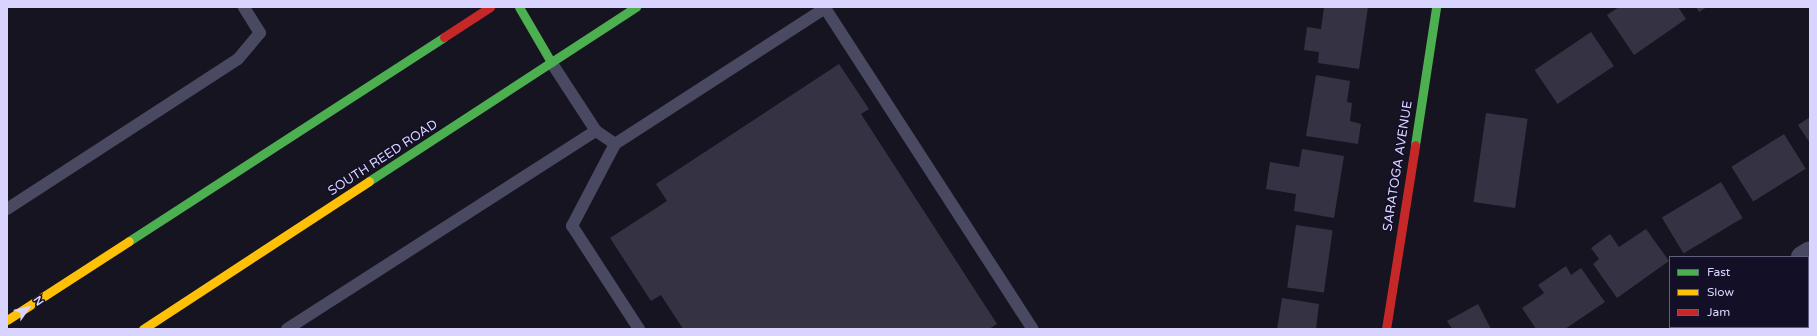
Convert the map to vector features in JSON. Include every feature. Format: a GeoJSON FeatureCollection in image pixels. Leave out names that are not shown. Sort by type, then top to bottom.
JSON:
{"type":"FeatureCollection","features":[{"type":"Feature","properties":{"kind":"main road"},"geometry":{"type":"LineString","coordinates":[[7,320],[490,7]]}},
{"type":"Feature","properties":{"kind":"main road"},"geometry":{"type":"LineString","coordinates":[[519,7],[551,62]]}},
{"type":"Feature","properties":{"kind":"main road","name":"SOUTH REED ROAD"},"geometry":{"type":"LineString","coordinates":[[143,329],[636,7]]}},
{"type":"Feature","properties":{"kind":"main road","name":"SARATOGA AVENUE"},"geometry":{"type":"LineString","coordinates":[[1386,329],[1436,7]]}},
{"type":"Feature","properties":{"kind":"lane"},"geometry":{"type":"LineString","coordinates":[[7,209],[238,59],[260,33],[244,7]]}},
{"type":"Feature","properties":{"kind":"lane"},"geometry":{"type":"LineString","coordinates":[[639,329],[572,226],[615,144],[825,8],[1033,329]]}},
{"type":"Feature","properties":{"kind":"lane"},"geometry":{"type":"LineString","coordinates":[[551,62],[596,130],[615,144]]}},
{"type":"Feature","properties":{"kind":"lane"},"geometry":{"type":"LineString","coordinates":[[287,329],[596,130]]}},
{"type":"Feature","properties":{"kind":"building"},"geometry":{"type":"Polygon","coordinates":[[[1324,7],[1368,7],[1359,69],[1318,63],[1319,52],[1304,50],[1307,27],[1321,29],[1324,7]]]}},
{"type":"Feature","properties":{"kind":"building"},"geometry":{"type":"Polygon","coordinates":[[[1619,7],[1678,7],[1686,19],[1634,55],[1607,15],[1619,7]]]}},
{"type":"Feature","properties":{"kind":"building"},"geometry":{"type":"Polygon","coordinates":[[[1696,7],[1707,7],[1699,12],[1696,7]]]}},
{"type":"Feature","properties":{"kind":"building"},"geometry":{"type":"Polygon","coordinates":[[[1591,32],[1614,66],[1558,104],[1535,70],[1591,32]]]}},
{"type":"Feature","properties":{"kind":"building"},"geometry":{"type":"Polygon","coordinates":[[[839,64],[869,109],[861,114],[997,324],[989,329],[683,329],[661,295],[651,301],[610,238],[667,201],[656,184],[839,64]]]}},
{"type":"Feature","properties":{"kind":"building"},"geometry":{"type":"Polygon","coordinates":[[[1316,75],[1350,81],[1347,102],[1352,103],[1350,121],[1361,124],[1358,144],[1306,136],[1316,75]]]}},
{"type":"Feature","properties":{"kind":"building"},"geometry":{"type":"Polygon","coordinates":[[[1486,113],[1528,119],[1515,208],[1473,202],[1486,113]]]}},
{"type":"Feature","properties":{"kind":"building"},"geometry":{"type":"Polygon","coordinates":[[[1810,117],[1810,143],[1798,125],[1810,117]]]}},
{"type":"Feature","properties":{"kind":"building"},"geometry":{"type":"Polygon","coordinates":[[[1784,134],[1806,169],[1753,202],[1731,167],[1784,134]]]}},
{"type":"Feature","properties":{"kind":"building"},"geometry":{"type":"Polygon","coordinates":[[[1302,149],[1344,156],[1334,218],[1294,211],[1296,194],[1266,189],[1270,162],[1299,167],[1302,149]]]}},
{"type":"Feature","properties":{"kind":"building"},"geometry":{"type":"Polygon","coordinates":[[[1721,182],[1743,218],[1683,254],[1662,218],[1721,182]]]}},
{"type":"Feature","properties":{"kind":"building"},"geometry":{"type":"Polygon","coordinates":[[[1296,225],[1333,230],[1324,293],[1287,287],[1296,225]]]}},
{"type":"Feature","properties":{"kind":"building"},"geometry":{"type":"Polygon","coordinates":[[[1646,229],[1669,261],[1617,298],[1593,264],[1599,259],[1591,248],[1610,234],[1619,247],[1646,229]]]}},
{"type":"Feature","properties":{"kind":"building"},"geometry":{"type":"Polygon","coordinates":[[[1566,266],[1571,275],[1581,268],[1605,302],[1565,329],[1536,329],[1522,308],[1544,293],[1538,285],[1566,266]]]}},
{"type":"Feature","properties":{"kind":"building"},"geometry":{"type":"Polygon","coordinates":[[[1282,298],[1319,304],[1316,329],[1277,329],[1282,298]]]}},
{"type":"Feature","properties":{"kind":"building"},"geometry":{"type":"Polygon","coordinates":[[[1478,304],[1491,329],[1452,329],[1447,321],[1478,304]]]}},
{"type":"Feature","properties":{"kind":"traffic: fast"},"geometry":{"type":"LineString","coordinates":[[519,7],[551,62]]}},
{"type":"Feature","properties":{"kind":"traffic: fast"},"geometry":{"type":"LineString","coordinates":[[369,181],[636,7]]}},
{"type":"Feature","properties":{"kind":"traffic: fast"},"geometry":{"type":"LineString","coordinates":[[1415,145],[1436,7]]}},
{"type":"Feature","properties":{"kind":"traffic: fast"},"geometry":{"type":"LineString","coordinates":[[129,241],[444,37]]}},
{"type":"Feature","properties":{"kind":"traffic: slow"},"geometry":{"type":"LineString","coordinates":[[143,329],[369,181]]}},
{"type":"Feature","properties":{"kind":"traffic: slow"},"geometry":{"type":"LineString","coordinates":[[7,320],[129,241]]}},
{"type":"Feature","properties":{"kind":"traffic: jam"},"geometry":{"type":"LineString","coordinates":[[444,37],[490,7]]}},
{"type":"Feature","properties":{"kind":"traffic: jam"},"geometry":{"type":"LineString","coordinates":[[1386,329],[1415,145]]}}]}
